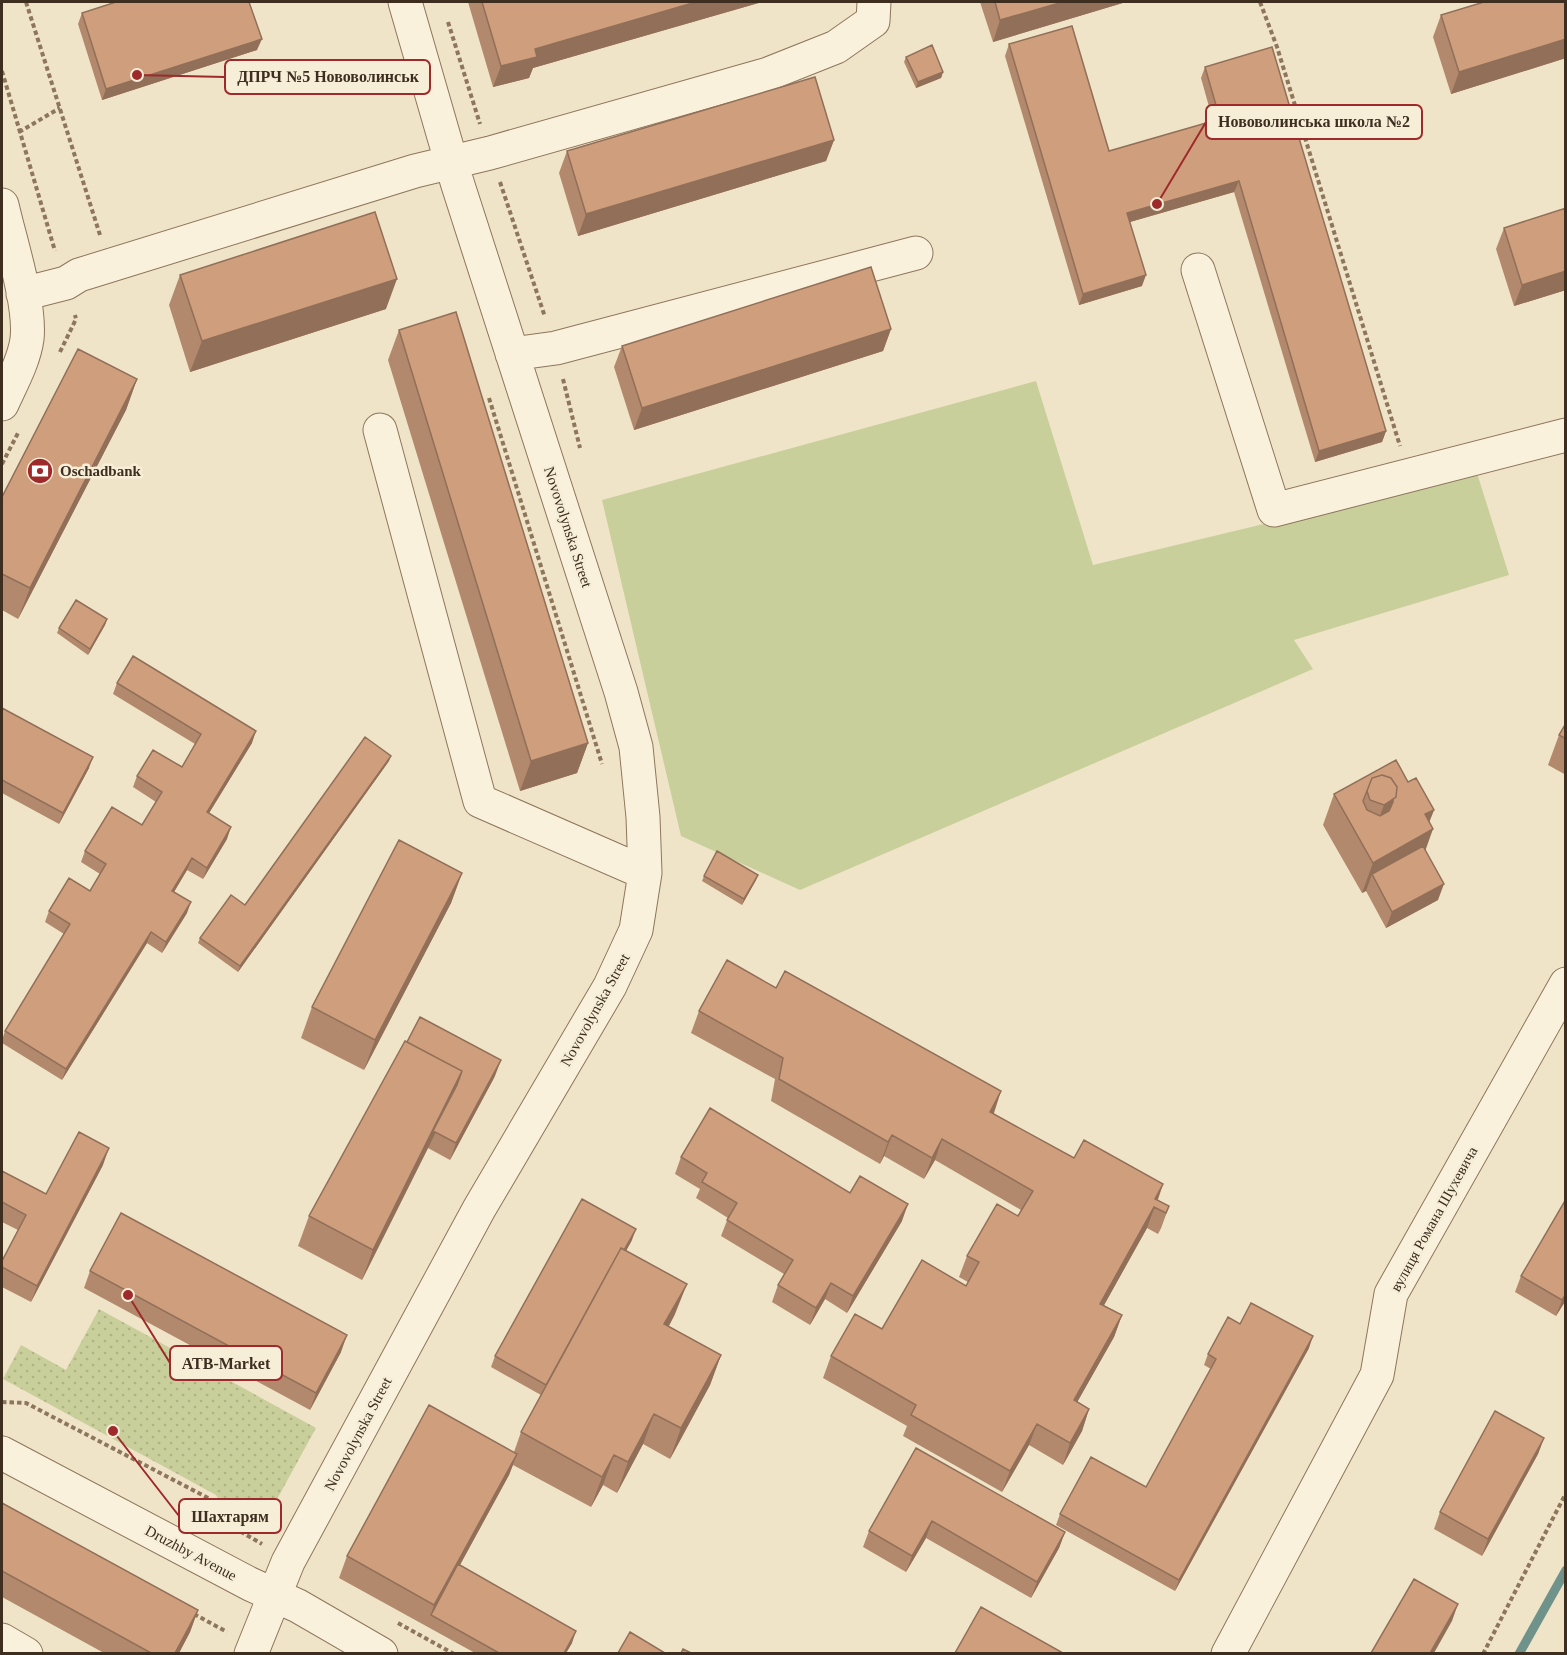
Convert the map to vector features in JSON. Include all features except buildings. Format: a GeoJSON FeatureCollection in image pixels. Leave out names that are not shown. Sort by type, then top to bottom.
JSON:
{"type":"FeatureCollection","features":[{"type":"Feature","properties":{"kind":"street","name":"Novovolynska Street"},"geometry":{"type":"LineString","coordinates":[[253,1650],[262,1590],[300,1541],[479,1209],[610,986],[636,930],[645,873],[643,817],[636,747],[621,692],[452,163],[405,2]]}},
{"type":"Feature","properties":{"kind":"street"},"geometry":{"type":"LineString","coordinates":[[23,294],[66,283],[79,275],[382,182],[768,74],[836,47],[873,21],[874,2]]}},
{"type":"Feature","properties":{"kind":"street"},"geometry":{"type":"LineString","coordinates":[[2,206],[23,294],[27,339],[18,369],[2,404]]}},
{"type":"Feature","properties":{"kind":"street"},"geometry":{"type":"LineString","coordinates":[[512,354],[556,348],[916,253]]}},
{"type":"Feature","properties":{"kind":"street"},"geometry":{"type":"LineString","coordinates":[[1198,270],[1274,510],[1566,435]]}},
{"type":"Feature","properties":{"kind":"street"},"geometry":{"type":"LineString","coordinates":[[380,430],[480,801],[645,873]]}},
{"type":"Feature","properties":{"kind":"street","name":"вулиця Романа Шухевича"},"geometry":{"type":"LineString","coordinates":[[1228,1653],[1377,1375],[1391,1294],[1566,984]]}},
{"type":"Feature","properties":{"kind":"street","name":"Druzhby Avenue"},"geometry":{"type":"LineString","coordinates":[[2,1454],[262,1590],[298,1606],[381,1653]]}},
{"type":"Feature","properties":{"kind":"street"},"geometry":{"type":"LineString","coordinates":[[2,1640],[27,1653]]}},
{"type":"Feature","properties":{"kind":"path"},"geometry":{"type":"LineString","coordinates":[[26,2],[102,238]]}},
{"type":"Feature","properties":{"kind":"path"},"geometry":{"type":"LineString","coordinates":[[1260,2],[1281,58],[1409,475]]}},
{"type":"Feature","properties":{"kind":"path"},"geometry":{"type":"LineString","coordinates":[[19,132],[60,108]]}},
{"type":"Feature","properties":{"kind":"path"},"geometry":{"type":"LineString","coordinates":[[487,393],[603,768]]}},
{"type":"Feature","properties":{"kind":"path"},"geometry":{"type":"LineString","coordinates":[[2,1402],[26,1403],[210,1499],[224,1522],[263,1544],[262,1590]]}},
{"type":"Feature","properties":{"kind":"path"},"geometry":{"type":"LineString","coordinates":[[1484,1653],[1566,1493]]}},
{"type":"Feature","properties":{"kind":"path"},"geometry":{"type":"LineString","coordinates":[[192,1613],[253,1650]]}},
{"type":"Feature","properties":{"kind":"path"},"geometry":{"type":"LineString","coordinates":[[392,1620],[454,1653]]}},
{"type":"Feature","properties":{"kind":"green space"},"geometry":{"type":"Polygon","coordinates":[[[1036,381],[1093,565],[1477,473],[1509,575],[1294,640],[1313,669],[800,890],[681,836],[602,500],[1036,381]]]}},
{"type":"Feature","properties":{"kind":"green space"},"geometry":{"type":"Polygon","coordinates":[[[99,1309],[316,1428],[258,1534],[229,1518],[216,1495],[3,1379],[21,1345],[66,1370],[99,1309]]]}},
{"type":"Feature","properties":{"kind":"waterway"},"geometry":{"type":"LineString","coordinates":[[1519,1654],[1566,1570]]}},
{"type":"Feature","properties":{"kind":"place","name":"ДПРЧ №5 Нововолинськ"},"geometry":{"type":"Point","coordinates":[137,75]}},
{"type":"Feature","properties":{"kind":"place","name":"Нововолинська школа №2"},"geometry":{"type":"Point","coordinates":[1157,204]}},
{"type":"Feature","properties":{"kind":"place","name":"Oschadbank"},"geometry":{"type":"Point","coordinates":[40,471]}},
{"type":"Feature","properties":{"kind":"place","name":"ATB-Market"},"geometry":{"type":"Point","coordinates":[128,1295]}},
{"type":"Feature","properties":{"kind":"place","name":"Шахтарям"},"geometry":{"type":"Point","coordinates":[113,1431]}}]}
